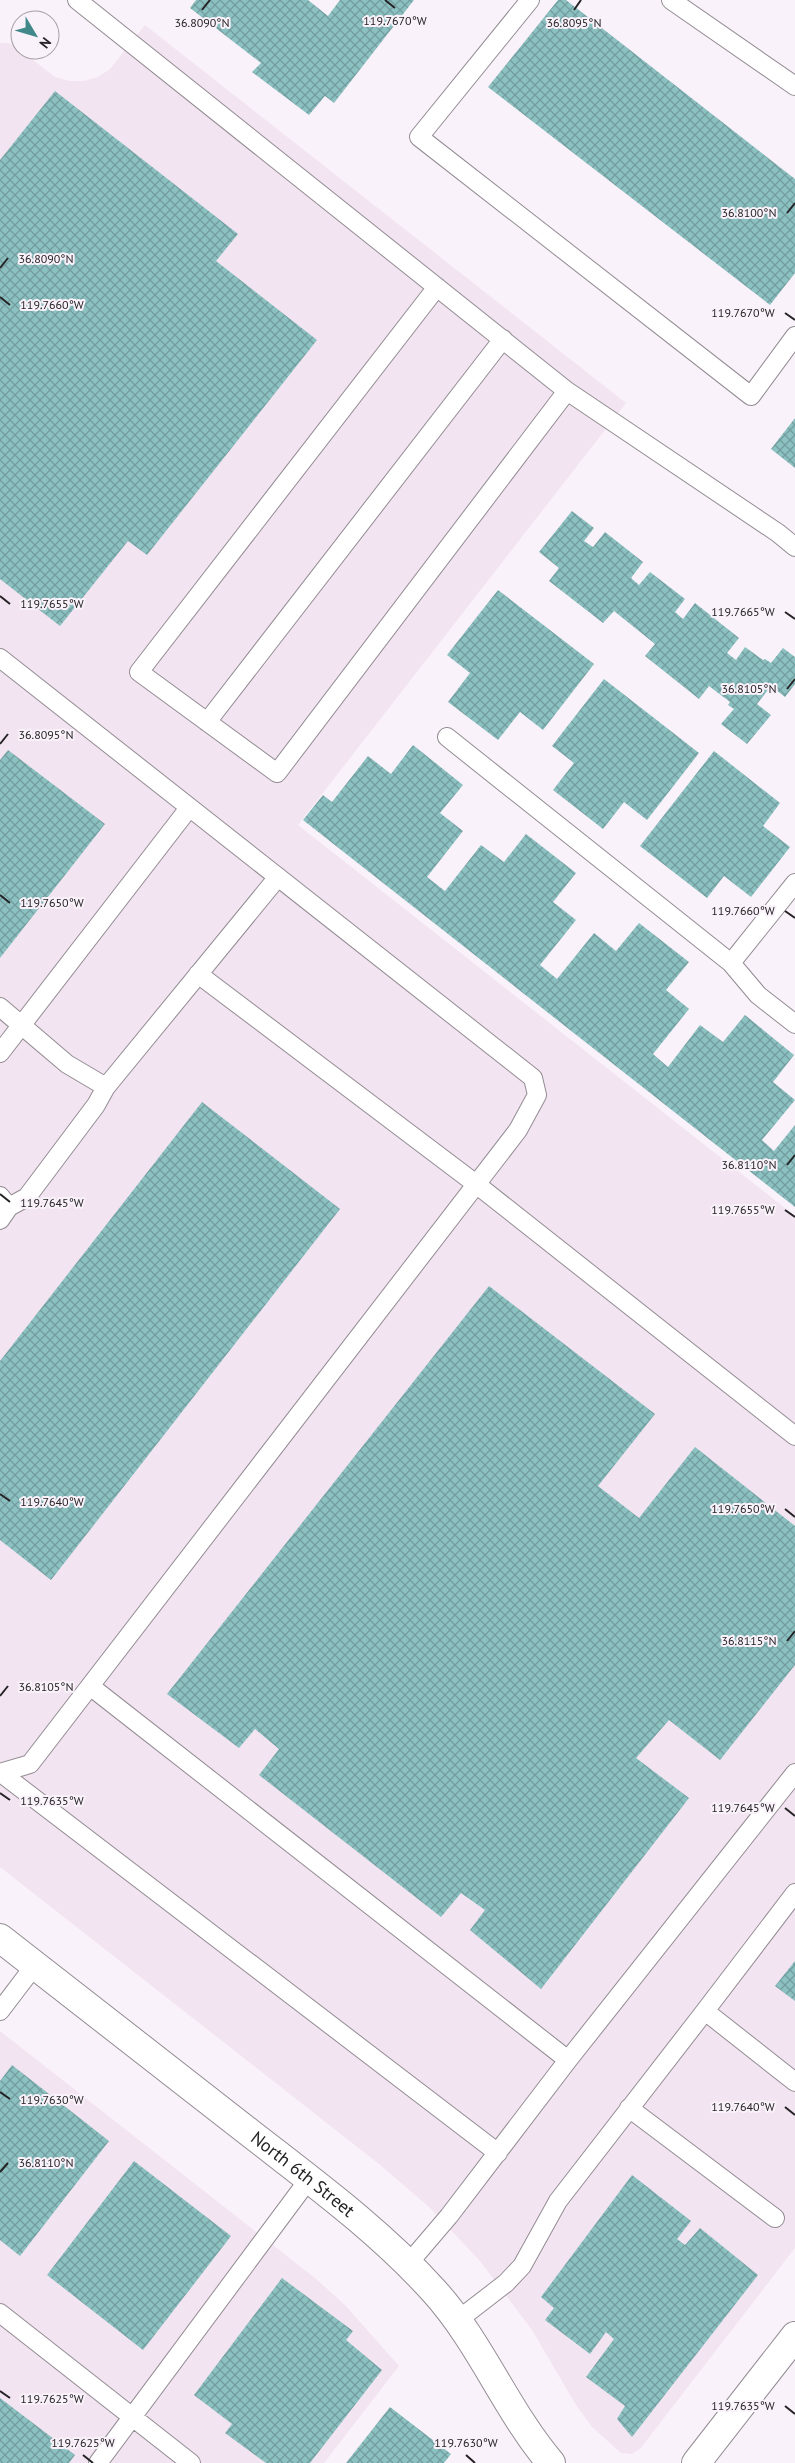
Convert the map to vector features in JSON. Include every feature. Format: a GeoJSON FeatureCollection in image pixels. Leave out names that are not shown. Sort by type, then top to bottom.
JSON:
{"type":"FeatureCollection","features":[{"type":"Feature","properties":{"kind":"street","name":"North 6th Street"},"geometry":{"type":"LineString","coordinates":[[0,1938],[366,2224],[408,2264],[458,2320],[535,2444],[551,2463]]}},
{"type":"Feature","properties":{"kind":"street"},"geometry":{"type":"LineString","coordinates":[[696,2463],[795,2336]]}},
{"type":"Feature","properties":{"kind":"lane"},"geometry":{"type":"LineString","coordinates":[[77,0],[567,391],[778,533],[795,547]]}},
{"type":"Feature","properties":{"kind":"lane"},"geometry":{"type":"LineString","coordinates":[[530,0],[419,137],[751,396],[795,336]]}},
{"type":"Feature","properties":{"kind":"lane"},"geometry":{"type":"LineString","coordinates":[[671,0],[795,86]]}},
{"type":"Feature","properties":{"kind":"lane"},"geometry":{"type":"LineString","coordinates":[[437,287],[139,672],[277,773],[567,391]]}},
{"type":"Feature","properties":{"kind":"lane"},"geometry":{"type":"LineString","coordinates":[[207,722],[503,339]]}},
{"type":"Feature","properties":{"kind":"lane"},"geometry":{"type":"LineString","coordinates":[[0,658],[533,1078],[537,1095],[518,1130],[30,1764],[0,1773]]}},
{"type":"Feature","properties":{"kind":"lane"},"geometry":{"type":"LineString","coordinates":[[447,737],[731,964],[758,996],[795,1024]]}},
{"type":"Feature","properties":{"kind":"lane"},"geometry":{"type":"LineString","coordinates":[[0,1053],[188,808]]}},
{"type":"Feature","properties":{"kind":"lane"},"geometry":{"type":"LineString","coordinates":[[3,1208],[27,1197],[96,1105],[106,1087],[278,877]]}},
{"type":"Feature","properties":{"kind":"lane"},"geometry":{"type":"LineString","coordinates":[[731,964],[795,883]]}},
{"type":"Feature","properties":{"kind":"lane"},"geometry":{"type":"LineString","coordinates":[[198,974],[476,1184],[795,1436]]}},
{"type":"Feature","properties":{"kind":"lane"},"geometry":{"type":"LineString","coordinates":[[0,1007],[67,1064],[106,1087]]}},
{"type":"Feature","properties":{"kind":"lane"},"geometry":{"type":"LineString","coordinates":[[90,1686],[568,2060]]}},
{"type":"Feature","properties":{"kind":"lane"},"geometry":{"type":"LineString","coordinates":[[0,1773],[498,2153]]}},
{"type":"Feature","properties":{"kind":"lane"},"geometry":{"type":"LineString","coordinates":[[408,2264],[449,2216],[568,2060],[795,1773]]}},
{"type":"Feature","properties":{"kind":"lane"},"geometry":{"type":"LineString","coordinates":[[458,2320],[506,2283],[522,2266],[558,2201],[795,1893]]}},
{"type":"Feature","properties":{"kind":"lane"},"geometry":{"type":"LineString","coordinates":[[0,2011],[35,1965]]}},
{"type":"Feature","properties":{"kind":"lane"},"geometry":{"type":"LineString","coordinates":[[705,2011],[795,2082]]}},
{"type":"Feature","properties":{"kind":"lane"},"geometry":{"type":"LineString","coordinates":[[629,2108],[775,2218]]}},
{"type":"Feature","properties":{"kind":"lane"},"geometry":{"type":"LineString","coordinates":[[98,2463],[309,2179]]}},
{"type":"Feature","properties":{"kind":"lane"},"geometry":{"type":"LineString","coordinates":[[0,2313],[191,2463]]}},
{"type":"Feature","properties":{"kind":"shaded area"},"geometry":{"type":"Polygon","coordinates":[[[145,25],[626,403],[298,825],[795,1216],[795,2248],[640,2449],[631,2454],[621,2453],[592,2427],[576,2405],[532,2330],[480,2261],[429,2207],[379,2164],[0,1867],[0,43],[10,44],[10,60],[33,60],[55,77],[69,81],[84,81],[98,77],[110,69],[145,25]]]}},
{"type":"Feature","properties":{"kind":"shaded area"},"geometry":{"type":"Polygon","coordinates":[[[0,2031],[315,2278],[345,2305],[399,2366],[324,2463],[0,2463],[0,2031]]]}},
{"type":"Feature","properties":{"kind":"building"},"geometry":{"type":"Polygon","coordinates":[[[196,0],[308,0],[328,16],[340,0],[414,0],[334,103],[325,96],[309,115],[252,72],[261,63],[190,8],[196,0]]]}},
{"type":"Feature","properties":{"kind":"building"},"geometry":{"type":"Polygon","coordinates":[[[558,0],[566,0],[795,179],[795,273],[770,305],[488,87],[558,0]]]}},
{"type":"Feature","properties":{"kind":"building"},"geometry":{"type":"Polygon","coordinates":[[[55,91],[238,234],[216,261],[317,340],[147,555],[128,541],[60,626],[0,579],[0,160],[55,91]]]}},
{"type":"Feature","properties":{"kind":"building"},"geometry":{"type":"Polygon","coordinates":[[[795,418],[795,468],[771,449],[795,418]]]}},
{"type":"Feature","properties":{"kind":"building"},"geometry":{"type":"Polygon","coordinates":[[[572,511],[594,528],[584,541],[593,547],[605,532],[643,562],[631,578],[639,585],[650,572],[685,599],[675,612],[683,619],[695,603],[739,638],[727,653],[736,660],[745,647],[763,660],[765,659],[771,663],[783,648],[795,657],[795,684],[785,697],[771,686],[757,704],[771,715],[747,744],[721,724],[734,709],[728,705],[730,702],[709,686],[699,699],[645,656],[655,644],[614,611],[603,623],[549,581],[559,568],[539,552],[572,511]]]}},
{"type":"Feature","properties":{"kind":"building"},"geometry":{"type":"Polygon","coordinates":[[[498,590],[594,664],[543,730],[520,712],[498,740],[448,702],[470,673],[447,655],[498,590]]]}},
{"type":"Feature","properties":{"kind":"building"},"geometry":{"type":"Polygon","coordinates":[[[604,679],[699,753],[647,820],[624,802],[603,829],[553,790],[574,763],[552,746],[604,679]]]}},
{"type":"Feature","properties":{"kind":"building"},"geometry":{"type":"Polygon","coordinates":[[[413,745],[463,785],[440,813],[463,831],[427,877],[445,891],[481,845],[504,862],[526,834],[576,873],[553,902],[576,920],[540,965],[557,979],[594,933],[616,951],[639,923],[689,962],[666,990],[689,1009],[653,1054],[668,1067],[700,1025],[723,1042],[745,1015],[794,1055],[773,1082],[795,1100],[762,1140],[774,1151],[795,1125],[795,1207],[303,820],[323,795],[332,802],[368,756],[391,774],[413,745]]]}},
{"type":"Feature","properties":{"kind":"building"},"geometry":{"type":"Polygon","coordinates":[[[8,750],[105,824],[0,958],[0,760],[8,750]]]}},
{"type":"Feature","properties":{"kind":"building"},"geometry":{"type":"Polygon","coordinates":[[[714,751],[780,803],[763,826],[790,847],[751,897],[724,876],[707,898],[640,846],[714,751]]]}},
{"type":"Feature","properties":{"kind":"building"},"geometry":{"type":"Polygon","coordinates":[[[202,1102],[340,1209],[51,1580],[0,1540],[0,1361],[202,1102]]]}},
{"type":"Feature","properties":{"kind":"building"},"geometry":{"type":"Polygon","coordinates":[[[489,1286],[655,1414],[598,1486],[639,1518],[695,1447],[795,1526],[795,1665],[720,1760],[669,1720],[636,1758],[689,1798],[541,1989],[470,1930],[485,1910],[461,1893],[441,1917],[259,1775],[279,1749],[255,1729],[239,1748],[167,1694],[489,1286]]]}},
{"type":"Feature","properties":{"kind":"building"},"geometry":{"type":"Polygon","coordinates":[[[795,1961],[795,2001],[775,1986],[795,1961]]]}},
{"type":"Feature","properties":{"kind":"building"},"geometry":{"type":"Polygon","coordinates":[[[12,2065],[109,2141],[20,2256],[0,2240],[0,2081],[12,2065]]]}},
{"type":"Feature","properties":{"kind":"building"},"geometry":{"type":"Polygon","coordinates":[[[134,2161],[231,2236],[143,2350],[47,2275],[134,2161]]]}},
{"type":"Feature","properties":{"kind":"building"},"geometry":{"type":"Polygon","coordinates":[[[632,2175],[691,2221],[677,2239],[685,2245],[700,2228],[758,2275],[632,2437],[617,2419],[625,2406],[586,2377],[614,2339],[606,2332],[590,2354],[545,2320],[554,2308],[541,2297],[632,2175]]]}},
{"type":"Feature","properties":{"kind":"building"},"geometry":{"type":"Polygon","coordinates":[[[282,2278],[353,2331],[346,2340],[382,2370],[310,2463],[266,2463],[225,2433],[232,2424],[194,2395],[282,2278]]]}},
{"type":"Feature","properties":{"kind":"building"},"geometry":{"type":"Polygon","coordinates":[[[0,2398],[75,2455],[69,2463],[0,2463],[0,2398]]]}},
{"type":"Feature","properties":{"kind":"building"},"geometry":{"type":"Polygon","coordinates":[[[390,2407],[451,2454],[444,2463],[346,2463],[390,2407]]]}}]}
